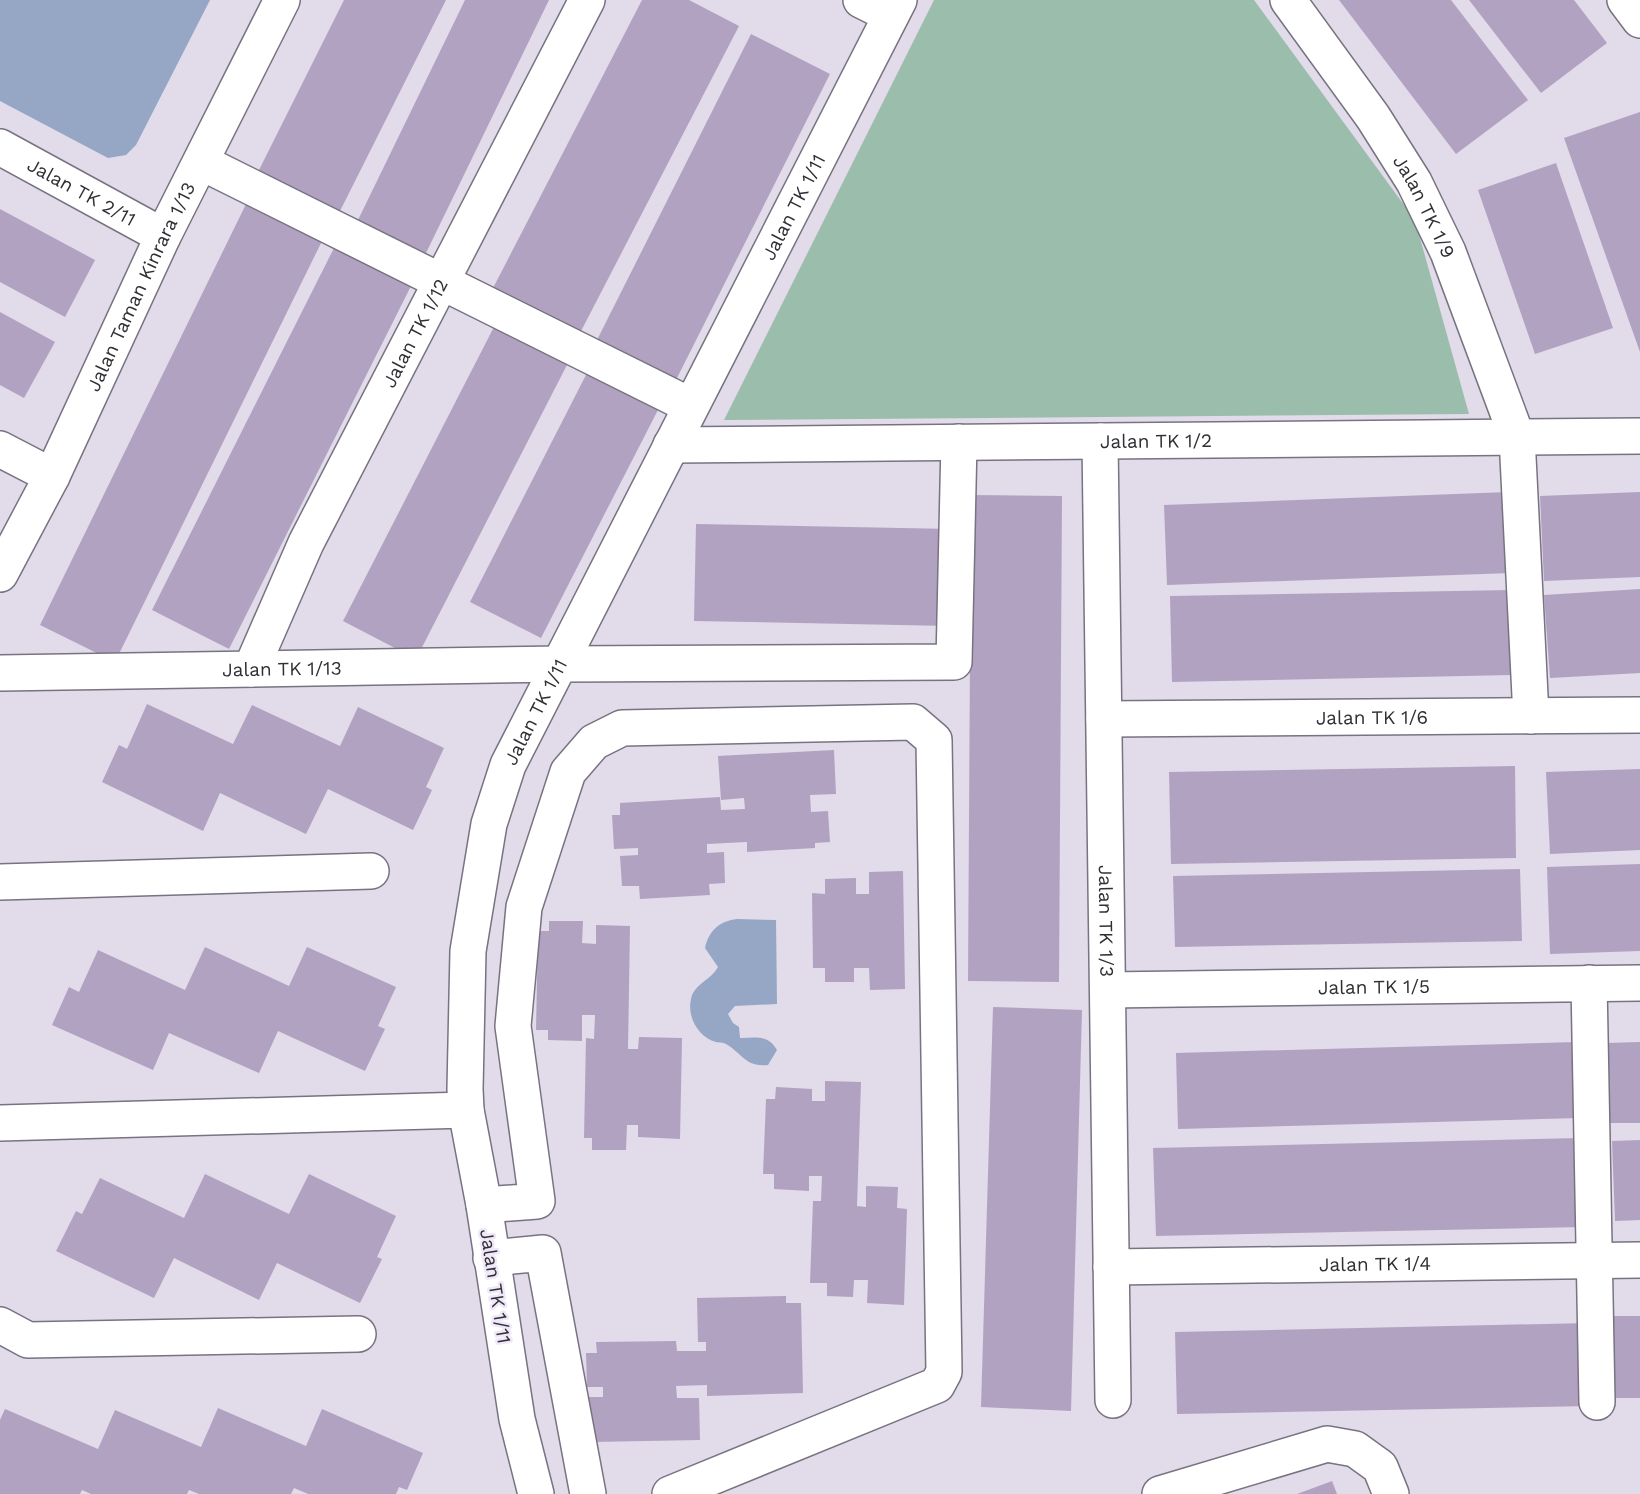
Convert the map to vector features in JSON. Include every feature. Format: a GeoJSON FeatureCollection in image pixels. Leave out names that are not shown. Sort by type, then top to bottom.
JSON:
{"type":"FeatureCollection","features":[{"type":"Feature","properties":{"kind":"street","name":"Jalan Taman Kinrara 1/13"},"geometry":{"type":"LineString","coordinates":[[0,574],[52,476],[163,236],[282,0]]}},
{"type":"Feature","properties":{"kind":"street","name":"Jalan TK 1/12"},"geometry":{"type":"LineString","coordinates":[[251,669],[306,543],[587,0]]}},
{"type":"Feature","properties":{"kind":"street","name":"Jalan TK 1/9"},"geometry":{"type":"LineString","coordinates":[[1288,0],[1373,117],[1414,182],[1448,252],[1517,437],[1531,716]]}},
{"type":"Feature","properties":{"kind":"street"},"geometry":{"type":"LineString","coordinates":[[1625,0],[1640,20]]}},
{"type":"Feature","properties":{"kind":"street","name":"Jalan TK 1/11"},"geometry":{"type":"LineString","coordinates":[[536,1494],[516,1419],[484,1205],[466,1110],[468,951],[489,824],[508,765],[562,664],[691,406],[884,5]]}},
{"type":"Feature","properties":{"kind":"street","name":"Jalan TK 2/11"},"geometry":{"type":"LineString","coordinates":[[0,147],[163,236]]}},
{"type":"Feature","properties":{"kind":"street"},"geometry":{"type":"LineString","coordinates":[[201,162],[691,406]]}},
{"type":"Feature","properties":{"kind":"street","name":"Jalan TK 1/2"},"geometry":{"type":"LineString","coordinates":[[671,445],[1640,436]]}},
{"type":"Feature","properties":{"kind":"street","name":"Jalan TK 1/3"},"geometry":{"type":"LineString","coordinates":[[1100,441],[1113,1400]]}},
{"type":"Feature","properties":{"kind":"street","name":"Jalan TK 1/13"},"geometry":{"type":"LineString","coordinates":[[0,673],[562,664],[954,662],[959,442]]}},
{"type":"Feature","properties":{"kind":"street"},"geometry":{"type":"LineString","coordinates":[[0,449],[52,476]]}},
{"type":"Feature","properties":{"kind":"street","name":"Jalan TK 1/6"},"geometry":{"type":"LineString","coordinates":[[1104,719],[1640,715]]}},
{"type":"Feature","properties":{"kind":"street"},"geometry":{"type":"LineString","coordinates":[[484,1205],[537,1201],[513,1026],[524,907],[568,772],[594,742],[622,727],[913,722],[934,740],[944,1373],[937,1385],[670,1494]]}},
{"type":"Feature","properties":{"kind":"street"},"geometry":{"type":"LineString","coordinates":[[0,883],[371,871]]}},
{"type":"Feature","properties":{"kind":"street"},"geometry":{"type":"LineString","coordinates":[[1589,983],[1597,1402]]}},
{"type":"Feature","properties":{"kind":"street","name":"Jalan TK 1/5"},"geometry":{"type":"LineString","coordinates":[[1108,990],[1640,983]]}},
{"type":"Feature","properties":{"kind":"street"},"geometry":{"type":"LineString","coordinates":[[0,1123],[466,1110]]}},
{"type":"Feature","properties":{"kind":"street"},"geometry":{"type":"LineString","coordinates":[[491,1258],[543,1253],[588,1494]]}},
{"type":"Feature","properties":{"kind":"street","name":"Jalan TK 1/4"},"geometry":{"type":"LineString","coordinates":[[1111,1267],[1640,1260]]}},
{"type":"Feature","properties":{"kind":"street"},"geometry":{"type":"LineString","coordinates":[[0,1325],[28,1340],[358,1334]]}},
{"type":"Feature","properties":{"kind":"street"},"geometry":{"type":"LineString","coordinates":[[1160,1494],[1327,1444],[1356,1449],[1380,1467],[1391,1494]]}},
{"type":"Feature","properties":{"kind":"green space"},"geometry":{"type":"Polygon","coordinates":[[[934,0],[1254,0],[1415,220],[1469,414],[724,420],[934,0]]]}},
{"type":"Feature","properties":{"kind":"water"},"geometry":{"type":"Polygon","coordinates":[[[0,0],[210,0],[136,145],[126,155],[108,158],[0,101],[0,0]]]}},
{"type":"Feature","properties":{"kind":"water"},"geometry":{"type":"Polygon","coordinates":[[[737,919],[776,920],[777,1004],[735,1006],[728,1014],[739,1027],[740,1038],[770,1041],[777,1050],[768,1065],[749,1062],[726,1044],[704,1036],[692,1019],[690,1006],[693,994],[718,967],[705,948],[709,936],[720,924],[737,919]]]}},
{"type":"Feature","properties":{"kind":"building"},"geometry":{"type":"Polygon","coordinates":[[[344,0],[446,0],[339,213],[258,172],[344,0]]]}},
{"type":"Feature","properties":{"kind":"building"},"geometry":{"type":"Polygon","coordinates":[[[465,0],[549,0],[426,253],[358,220],[465,0]]]}},
{"type":"Feature","properties":{"kind":"building"},"geometry":{"type":"Polygon","coordinates":[[[642,0],[689,0],[739,26],[579,335],[492,290],[642,0]]]}},
{"type":"Feature","properties":{"kind":"building"},"geometry":{"type":"Polygon","coordinates":[[[1339,0],[1451,0],[1528,100],[1456,154],[1339,0]]]}},
{"type":"Feature","properties":{"kind":"building"},"geometry":{"type":"Polygon","coordinates":[[[1469,0],[1574,0],[1607,43],[1541,93],[1469,0]]]}},
{"type":"Feature","properties":{"kind":"building"},"geometry":{"type":"Polygon","coordinates":[[[751,34],[830,74],[675,382],[596,342],[751,34]]]}},
{"type":"Feature","properties":{"kind":"building"},"geometry":{"type":"Polygon","coordinates":[[[1640,112],[1640,352],[1564,138],[1640,112]]]}},
{"type":"Feature","properties":{"kind":"building"},"geometry":{"type":"Polygon","coordinates":[[[1556,163],[1613,328],[1535,354],[1478,190],[1556,163]]]}},
{"type":"Feature","properties":{"kind":"building"},"geometry":{"type":"Polygon","coordinates":[[[248,200],[324,237],[115,662],[40,625],[248,200]]]}},
{"type":"Feature","properties":{"kind":"building"},"geometry":{"type":"Polygon","coordinates":[[[0,209],[95,260],[65,317],[0,282],[0,209]]]}},
{"type":"Feature","properties":{"kind":"building"},"geometry":{"type":"Polygon","coordinates":[[[337,242],[414,280],[229,649],[152,610],[337,242]]]}},
{"type":"Feature","properties":{"kind":"building"},"geometry":{"type":"Polygon","coordinates":[[[0,312],[55,342],[24,398],[0,385],[0,312]]]}},
{"type":"Feature","properties":{"kind":"building"},"geometry":{"type":"Polygon","coordinates":[[[496,323],[569,361],[416,659],[343,621],[496,323]]]}},
{"type":"Feature","properties":{"kind":"building"},"geometry":{"type":"Polygon","coordinates":[[[589,369],[660,406],[541,638],[470,602],[589,369]]]}},
{"type":"Feature","properties":{"kind":"building"},"geometry":{"type":"Polygon","coordinates":[[[1508,492],[1511,573],[1167,585],[1164,505],[1508,492]]]}},
{"type":"Feature","properties":{"kind":"building"},"geometry":{"type":"Polygon","coordinates":[[[1640,492],[1640,577],[1544,581],[1540,496],[1640,492]]]}},
{"type":"Feature","properties":{"kind":"building"},"geometry":{"type":"Polygon","coordinates":[[[971,495],[1062,496],[1059,982],[968,981],[971,495]]]}},
{"type":"Feature","properties":{"kind":"building"},"geometry":{"type":"Polygon","coordinates":[[[696,524],[951,529],[949,626],[694,621],[696,524]]]}},
{"type":"Feature","properties":{"kind":"building"},"geometry":{"type":"Polygon","coordinates":[[[1640,589],[1640,673],[1550,678],[1544,595],[1640,589]]]}},
{"type":"Feature","properties":{"kind":"building"},"geometry":{"type":"Polygon","coordinates":[[[1511,590],[1512,675],[1172,682],[1170,596],[1511,590]]]}},
{"type":"Feature","properties":{"kind":"building"},"geometry":{"type":"Polygon","coordinates":[[[147,704],[233,744],[252,705],[340,746],[358,707],[444,748],[426,787],[432,790],[413,830],[328,789],[306,834],[220,793],[203,831],[102,782],[119,745],[127,749],[147,704]]]}},
{"type":"Feature","properties":{"kind":"building"},"geometry":{"type":"Polygon","coordinates":[[[834,750],[836,794],[810,795],[811,812],[828,811],[830,842],[815,843],[815,848],[747,852],[747,842],[707,844],[707,853],[724,852],[725,883],[709,884],[710,895],[640,899],[639,886],[622,886],[620,856],[638,855],[638,848],[614,849],[612,815],[620,815],[620,803],[720,797],[721,810],[745,809],[744,798],[721,800],[718,756],[834,750]]]}},
{"type":"Feature","properties":{"kind":"building"},"geometry":{"type":"Polygon","coordinates":[[[1515,766],[1516,858],[1171,864],[1169,772],[1515,766]]]}},
{"type":"Feature","properties":{"kind":"building"},"geometry":{"type":"Polygon","coordinates":[[[1640,769],[1640,850],[1550,854],[1546,772],[1640,769]]]}},
{"type":"Feature","properties":{"kind":"building"},"geometry":{"type":"Polygon","coordinates":[[[1640,864],[1640,951],[1550,954],[1547,867],[1640,864]]]}},
{"type":"Feature","properties":{"kind":"building"},"geometry":{"type":"Polygon","coordinates":[[[1520,869],[1522,941],[1175,947],[1173,876],[1520,869]]]}},
{"type":"Feature","properties":{"kind":"building"},"geometry":{"type":"Polygon","coordinates":[[[903,871],[905,989],[870,990],[869,968],[854,968],[854,982],[825,982],[825,968],[813,968],[812,893],[825,894],[825,879],[856,878],[856,894],[869,894],[869,872],[903,871]]]}},
{"type":"Feature","properties":{"kind":"building"},"geometry":{"type":"Polygon","coordinates":[[[549,921],[583,921],[582,943],[596,944],[596,925],[630,926],[628,1049],[638,1049],[639,1037],[682,1038],[680,1139],[638,1137],[638,1125],[627,1125],[626,1150],[592,1150],[592,1138],[584,1138],[586,1038],[594,1039],[595,1015],[582,1015],[582,1041],[548,1040],[548,1030],[536,1030],[538,931],[549,931],[549,921]]]}},
{"type":"Feature","properties":{"kind":"building"},"geometry":{"type":"Polygon","coordinates":[[[205,947],[289,986],[307,947],[396,987],[378,1026],[385,1029],[365,1071],[278,1031],[259,1073],[169,1033],[153,1070],[52,1025],[69,987],[79,992],[98,950],[185,990],[205,947]]]}},
{"type":"Feature","properties":{"kind":"building"},"geometry":{"type":"Polygon","coordinates":[[[993,1007],[1082,1010],[1071,1411],[981,1407],[993,1007]]]}},
{"type":"Feature","properties":{"kind":"building"},"geometry":{"type":"Polygon","coordinates":[[[1577,1042],[1579,1118],[1178,1129],[1176,1053],[1577,1042]]]}},
{"type":"Feature","properties":{"kind":"building"},"geometry":{"type":"Polygon","coordinates":[[[1640,1042],[1640,1123],[1608,1123],[1607,1043],[1640,1042]]]}},
{"type":"Feature","properties":{"kind":"building"},"geometry":{"type":"Polygon","coordinates":[[[825,1081],[861,1082],[857,1206],[866,1207],[866,1186],[898,1187],[897,1208],[907,1209],[904,1305],[867,1303],[868,1280],[854,1280],[853,1297],[827,1296],[827,1283],[810,1283],[813,1201],[821,1201],[822,1176],[809,1176],[809,1191],[774,1189],[774,1174],[763,1174],[766,1099],[775,1099],[776,1087],[812,1089],[812,1101],[825,1101],[825,1081]]]}},
{"type":"Feature","properties":{"kind":"building"},"geometry":{"type":"Polygon","coordinates":[[[1580,1138],[1583,1227],[1156,1236],[1153,1148],[1580,1138]]]}},
{"type":"Feature","properties":{"kind":"building"},"geometry":{"type":"Polygon","coordinates":[[[1640,1140],[1640,1220],[1615,1221],[1612,1141],[1640,1140]]]}},
{"type":"Feature","properties":{"kind":"building"},"geometry":{"type":"Polygon","coordinates":[[[205,1174],[289,1214],[309,1174],[396,1216],[377,1257],[382,1259],[360,1303],[277,1263],[259,1300],[174,1258],[154,1298],[56,1251],[76,1211],[82,1214],[100,1178],[184,1218],[205,1174]]]}},
{"type":"Feature","properties":{"kind":"building"},"geometry":{"type":"Polygon","coordinates":[[[786,1296],[786,1303],[801,1303],[803,1393],[707,1396],[707,1385],[676,1386],[677,1398],[699,1398],[700,1440],[592,1442],[580,1397],[603,1397],[603,1387],[587,1387],[586,1353],[597,1353],[596,1342],[676,1341],[677,1351],[706,1351],[706,1342],[698,1342],[697,1298],[786,1296]]]}},
{"type":"Feature","properties":{"kind":"building"},"geometry":{"type":"Polygon","coordinates":[[[1611,1316],[1640,1316],[1640,1398],[1613,1398],[1611,1316]]]}},
{"type":"Feature","properties":{"kind":"building"},"geometry":{"type":"Polygon","coordinates":[[[1589,1323],[1591,1406],[1177,1414],[1175,1332],[1589,1323]]]}},
{"type":"Feature","properties":{"kind":"building"},"geometry":{"type":"Polygon","coordinates":[[[218,1408],[306,1446],[322,1409],[423,1453],[407,1490],[399,1487],[396,1494],[308,1494],[294,1488],[291,1494],[199,1494],[189,1490],[187,1494],[91,1494],[82,1490],[80,1494],[0,1494],[0,1420],[5,1409],[98,1449],[115,1410],[201,1447],[218,1408]]]}},
{"type":"Feature","properties":{"kind":"building"},"geometry":{"type":"Polygon","coordinates":[[[1332,1481],[1337,1494],[1297,1494],[1332,1481]]]}}]}
